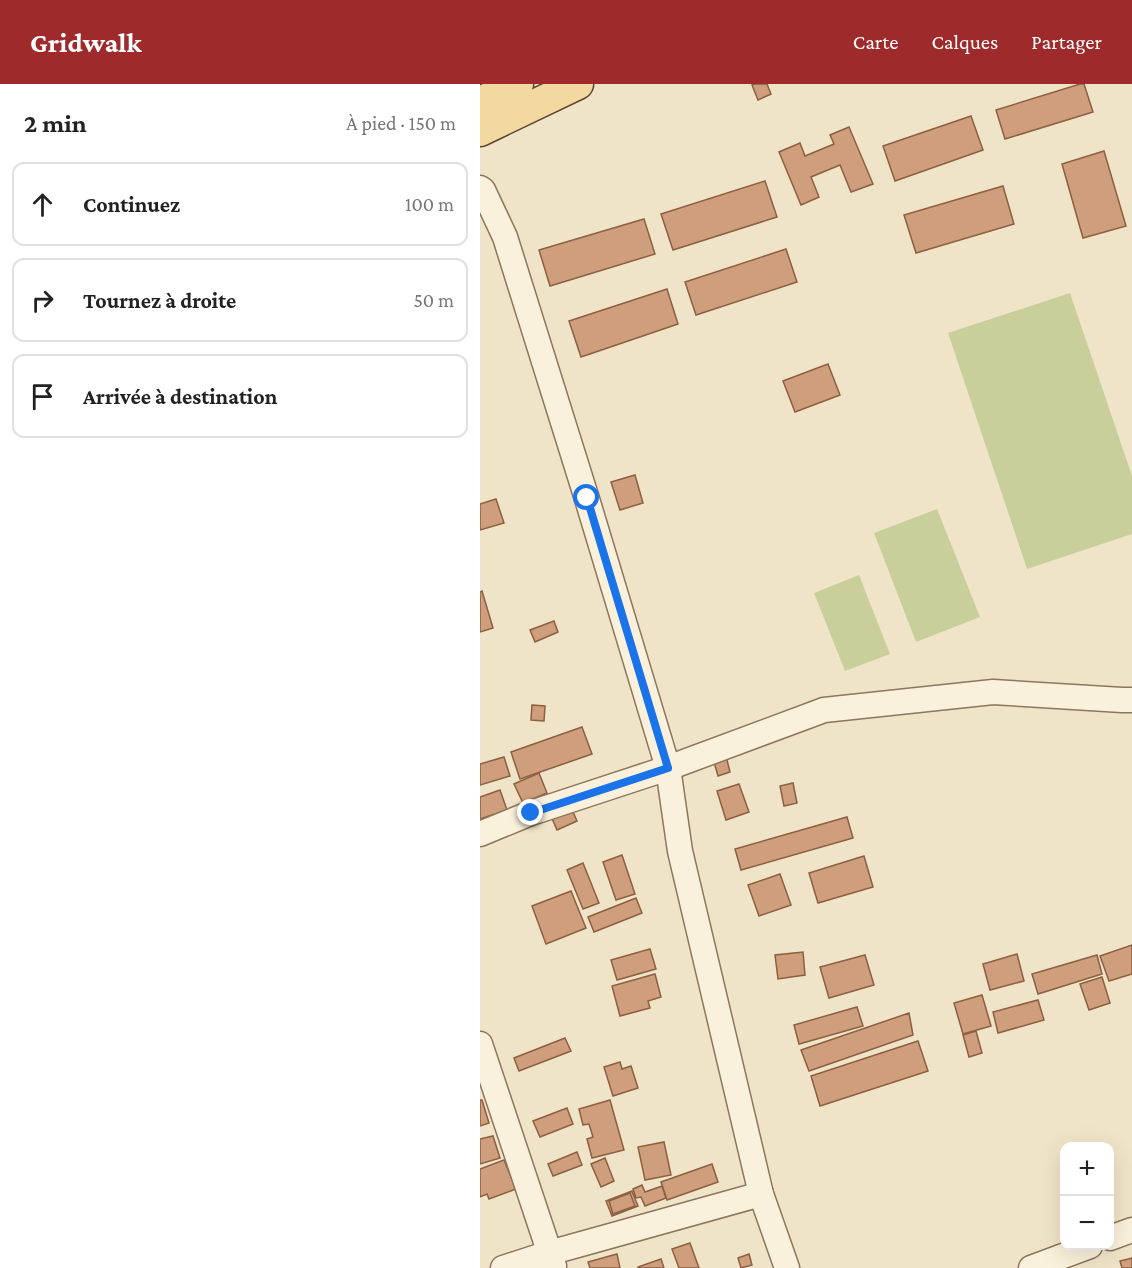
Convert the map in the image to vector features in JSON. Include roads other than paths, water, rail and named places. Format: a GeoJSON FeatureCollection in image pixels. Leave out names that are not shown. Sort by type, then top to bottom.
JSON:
{"type":"FeatureCollection","features":[{"type":"Feature","properties":{"kind":"main road"},"geometry":{"type":"LineString","coordinates":[[480,102],[518,84]]}},
{"type":"Feature","properties":{"kind":"main road"},"geometry":{"type":"LineString","coordinates":[[480,131],[578,84]]}},
{"type":"Feature","properties":{"kind":"street"},"geometry":{"type":"LineString","coordinates":[[480,189],[483,190],[505,237],[584,487],[668,768],[680,851],[760,1194],[787,1268]]}},
{"type":"Feature","properties":{"kind":"street"},"geometry":{"type":"LineString","coordinates":[[480,834],[531,813],[668,768],[824,710],[993,692],[1132,700]]}},
{"type":"Feature","properties":{"kind":"street"},"geometry":{"type":"LineString","coordinates":[[481,1054],[552,1260]]}},
{"type":"Feature","properties":{"kind":"street"},"geometry":{"type":"LineString","coordinates":[[503,1268],[552,1260],[760,1194]]}},
{"type":"Feature","properties":{"kind":"street"},"geometry":{"type":"LineString","coordinates":[[1114,1237],[1132,1230]]}},
{"type":"Feature","properties":{"kind":"street"},"geometry":{"type":"LineString","coordinates":[[1031,1268],[1077,1250]]}}]}
